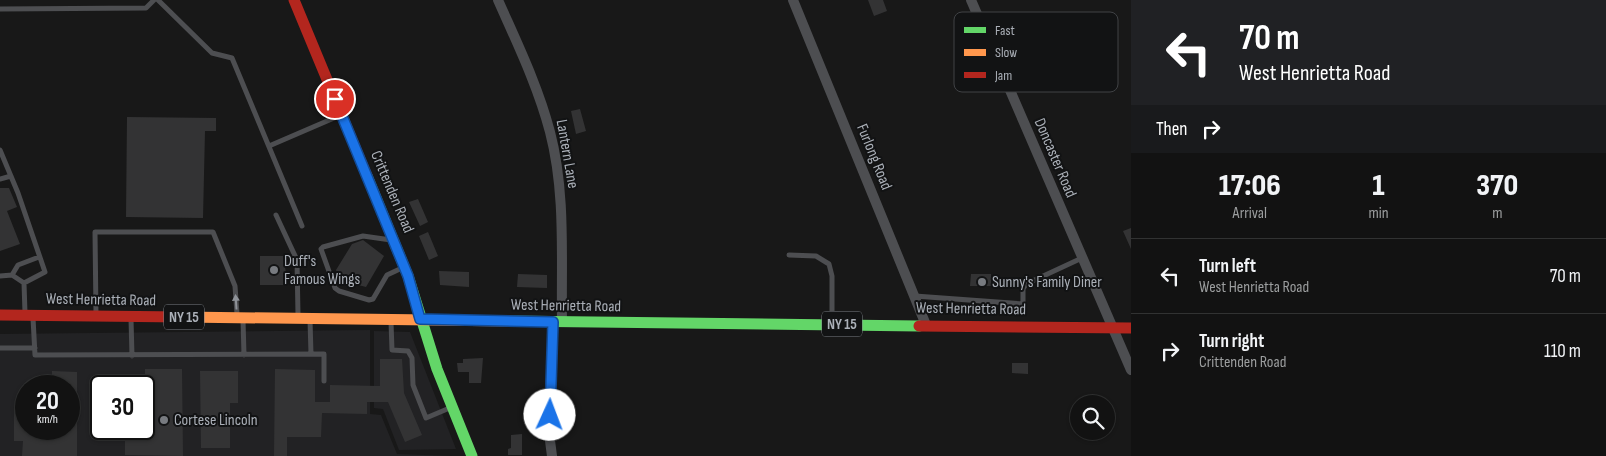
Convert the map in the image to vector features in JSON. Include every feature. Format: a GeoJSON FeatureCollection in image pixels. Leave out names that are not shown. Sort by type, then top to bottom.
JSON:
{"type":"FeatureCollection","features":[{"type":"Feature","properties":{"kind":"main road","name":"Crittenden Road"},"geometry":{"type":"LineString","coordinates":[[294,0],[405,267],[420,319],[472,456]]}},
{"type":"Feature","properties":{"kind":"main road","name":"West Henrietta Road"},"geometry":{"type":"LineString","coordinates":[[0,315],[1131,328]]}},
{"type":"Feature","properties":{"kind":"street","name":"Lantern Lane"},"geometry":{"type":"LineString","coordinates":[[498,0],[532,78],[550,132],[559,191],[557,322],[549,433],[552,456]]}},
{"type":"Feature","properties":{"kind":"street","name":"Furlong Road"},"geometry":{"type":"LineString","coordinates":[[793,0],[926,325]]}},
{"type":"Feature","properties":{"kind":"street","name":"Doncaster Road"},"geometry":{"type":"LineString","coordinates":[[971,0],[976,12]]}},
{"type":"Feature","properties":{"kind":"street","name":"Doncaster Road"},"geometry":{"type":"LineString","coordinates":[[1011,92],[1131,370]]}},
{"type":"Feature","properties":{"kind":"lane"},"geometry":{"type":"LineString","coordinates":[[0,9],[146,8],[154,0]]}},
{"type":"Feature","properties":{"kind":"lane"},"geometry":{"type":"LineString","coordinates":[[158,0],[212,53],[232,58],[302,226]]}},
{"type":"Feature","properties":{"kind":"lane"},"geometry":{"type":"LineString","coordinates":[[269,146],[342,115]]}},
{"type":"Feature","properties":{"kind":"lane"},"geometry":{"type":"LineString","coordinates":[[0,150],[45,272],[24,283]]}},
{"type":"Feature","properties":{"kind":"lane"},"geometry":{"type":"LineString","coordinates":[[0,179],[11,176]]}},
{"type":"Feature","properties":{"kind":"lane"},"geometry":{"type":"LineString","coordinates":[[276,215],[297,260],[298,318]]}},
{"type":"Feature","properties":{"kind":"lane"},"geometry":{"type":"LineString","coordinates":[[96,316],[95,232],[213,232],[236,286],[244,355]]}},
{"type":"Feature","properties":{"kind":"lane"},"geometry":{"type":"LineString","coordinates":[[394,241],[363,236],[323,247],[321,250],[335,288],[369,300],[373,299],[387,275],[405,267]]}},
{"type":"Feature","properties":{"kind":"lane"},"geometry":{"type":"LineString","coordinates":[[789,256],[816,256],[829,264],[832,276],[832,324]]}},
{"type":"Feature","properties":{"kind":"lane"},"geometry":{"type":"LineString","coordinates":[[12,275],[18,265],[39,257]]}},
{"type":"Feature","properties":{"kind":"lane"},"geometry":{"type":"LineString","coordinates":[[914,296],[1023,304],[1023,289],[1026,284],[1082,258]]}},
{"type":"Feature","properties":{"kind":"lane"},"geometry":{"type":"LineString","coordinates":[[0,276],[12,275],[24,283],[35,355],[324,354],[324,381]]}},
{"type":"Feature","properties":{"kind":"lane"},"geometry":{"type":"LineString","coordinates":[[131,316],[132,356]]}},
{"type":"Feature","properties":{"kind":"lane"},"geometry":{"type":"LineString","coordinates":[[310,318],[311,354]]}},
{"type":"Feature","properties":{"kind":"lane"},"geometry":{"type":"LineString","coordinates":[[391,319],[392,350],[408,351],[412,358],[413,385],[426,418],[452,407]]}},
{"type":"Feature","properties":{"kind":"lane"},"geometry":{"type":"LineString","coordinates":[[0,348],[35,348]]}},
{"type":"Feature","properties":{"kind":"shaded area"},"geometry":{"type":"Polygon","coordinates":[[[370,330],[370,414],[381,415],[397,454],[452,456],[0,456],[0,334],[370,330]]]}},
{"type":"Feature","properties":{"kind":"shaded area"},"geometry":{"type":"Polygon","coordinates":[[[374,331],[410,332],[456,449],[399,450],[383,409],[374,408],[374,331]]]}},
{"type":"Feature","properties":{"kind":"building"},"geometry":{"type":"Polygon","coordinates":[[[868,0],[883,0],[887,11],[874,16],[868,0]]]}},
{"type":"Feature","properties":{"kind":"building"},"geometry":{"type":"Polygon","coordinates":[[[580,109],[586,131],[576,134],[571,111],[580,109]]]}},
{"type":"Feature","properties":{"kind":"building"},"geometry":{"type":"Polygon","coordinates":[[[127,117],[216,118],[216,131],[205,131],[203,218],[126,217],[127,117]]]}},
{"type":"Feature","properties":{"kind":"building"},"geometry":{"type":"Polygon","coordinates":[[[0,188],[9,188],[17,207],[7,211],[20,244],[0,251],[0,188]]]}},
{"type":"Feature","properties":{"kind":"building"},"geometry":{"type":"Polygon","coordinates":[[[418,199],[428,222],[420,226],[409,202],[418,199]]]}},
{"type":"Feature","properties":{"kind":"building"},"geometry":{"type":"Polygon","coordinates":[[[1131,228],[1131,249],[1123,231],[1131,228]]]}},
{"type":"Feature","properties":{"kind":"building"},"geometry":{"type":"Polygon","coordinates":[[[428,232],[438,256],[429,260],[419,236],[428,232]]]}},
{"type":"Feature","properties":{"kind":"building"},"geometry":{"type":"Polygon","coordinates":[[[363,240],[384,256],[366,287],[339,280],[336,270],[352,244],[363,240]]]}},
{"type":"Feature","properties":{"kind":"building"},"geometry":{"type":"Polygon","coordinates":[[[260,256],[283,256],[286,273],[283,273],[283,285],[260,285],[260,256]]]}},
{"type":"Feature","properties":{"kind":"building"},"geometry":{"type":"Polygon","coordinates":[[[439,271],[469,272],[469,287],[440,285],[439,271]]]}},
{"type":"Feature","properties":{"kind":"building"},"geometry":{"type":"Polygon","coordinates":[[[518,274],[547,275],[547,288],[517,287],[518,274]]]}},
{"type":"Feature","properties":{"kind":"building"},"geometry":{"type":"Polygon","coordinates":[[[971,274],[991,274],[991,286],[970,286],[971,274]]]}},
{"type":"Feature","properties":{"kind":"building"},"geometry":{"type":"Polygon","coordinates":[[[483,358],[481,383],[469,383],[469,372],[458,372],[457,363],[463,363],[463,359],[483,358]]]}},
{"type":"Feature","properties":{"kind":"building"},"geometry":{"type":"Polygon","coordinates":[[[380,359],[402,359],[404,393],[422,435],[405,442],[388,402],[367,402],[367,414],[322,413],[321,437],[287,437],[287,456],[274,456],[275,369],[315,370],[315,402],[330,402],[330,385],[380,386],[380,359]]]}},
{"type":"Feature","properties":{"kind":"building"},"geometry":{"type":"Polygon","coordinates":[[[1012,363],[1028,363],[1028,374],[1012,373],[1012,363]]]}},
{"type":"Feature","properties":{"kind":"building","name":"Cortese Lincoln"},"geometry":{"type":"Polygon","coordinates":[[[145,369],[182,369],[183,456],[125,455],[125,440],[155,440],[155,375],[145,375],[145,369]]]}},
{"type":"Feature","properties":{"kind":"building"},"geometry":{"type":"Polygon","coordinates":[[[52,371],[77,372],[77,375],[52,375],[52,371]]]}},
{"type":"Feature","properties":{"kind":"building"},"geometry":{"type":"Polygon","coordinates":[[[200,371],[238,371],[238,403],[230,403],[230,448],[201,448],[200,371]]]}},
{"type":"Feature","properties":{"kind":"building"},"geometry":{"type":"Polygon","coordinates":[[[14,407],[15,440],[77,440],[77,456],[22,456],[23,441],[14,441],[14,407]]]}},
{"type":"Feature","properties":{"kind":"building"},"geometry":{"type":"Polygon","coordinates":[[[522,434],[522,455],[508,455],[508,449],[511,448],[511,435],[522,434]]]}},
{"type":"Feature","properties":{"kind":"traffic: fast"},"geometry":{"type":"LineString","coordinates":[[367,176],[408,276],[437,369],[472,456]]}},
{"type":"Feature","properties":{"kind":"traffic: fast"},"geometry":{"type":"LineString","coordinates":[[510,321],[919,326]]}},
{"type":"Feature","properties":{"kind":"traffic: slow"},"geometry":{"type":"LineString","coordinates":[[183,317],[510,321]]}},
{"type":"Feature","properties":{"kind":"traffic: jam"},"geometry":{"type":"LineString","coordinates":[[294,0],[367,176]]}},
{"type":"Feature","properties":{"kind":"traffic: jam"},"geometry":{"type":"LineString","coordinates":[[0,315],[183,317]]}},
{"type":"Feature","properties":{"kind":"traffic: jam"},"geometry":{"type":"LineString","coordinates":[[919,326],[1131,328]]}},
{"type":"Feature","properties":{"kind":"place","name":"Duff's Famous Wings"},"geometry":{"type":"Point","coordinates":[274,270]}},
{"type":"Feature","properties":{"kind":"place","name":"Sunny's Family Diner"},"geometry":{"type":"Point","coordinates":[982,282]}},
{"type":"Feature","properties":{"kind":"place","name":"Cortese Lincoln"},"geometry":{"type":"Point","coordinates":[164,420]}},
{"type":"Feature","properties":{"kind":"route"},"geometry":{"type":"LineString","coordinates":[[335,99],[408,276],[420,319],[553,322],[550,415]]}}]}
